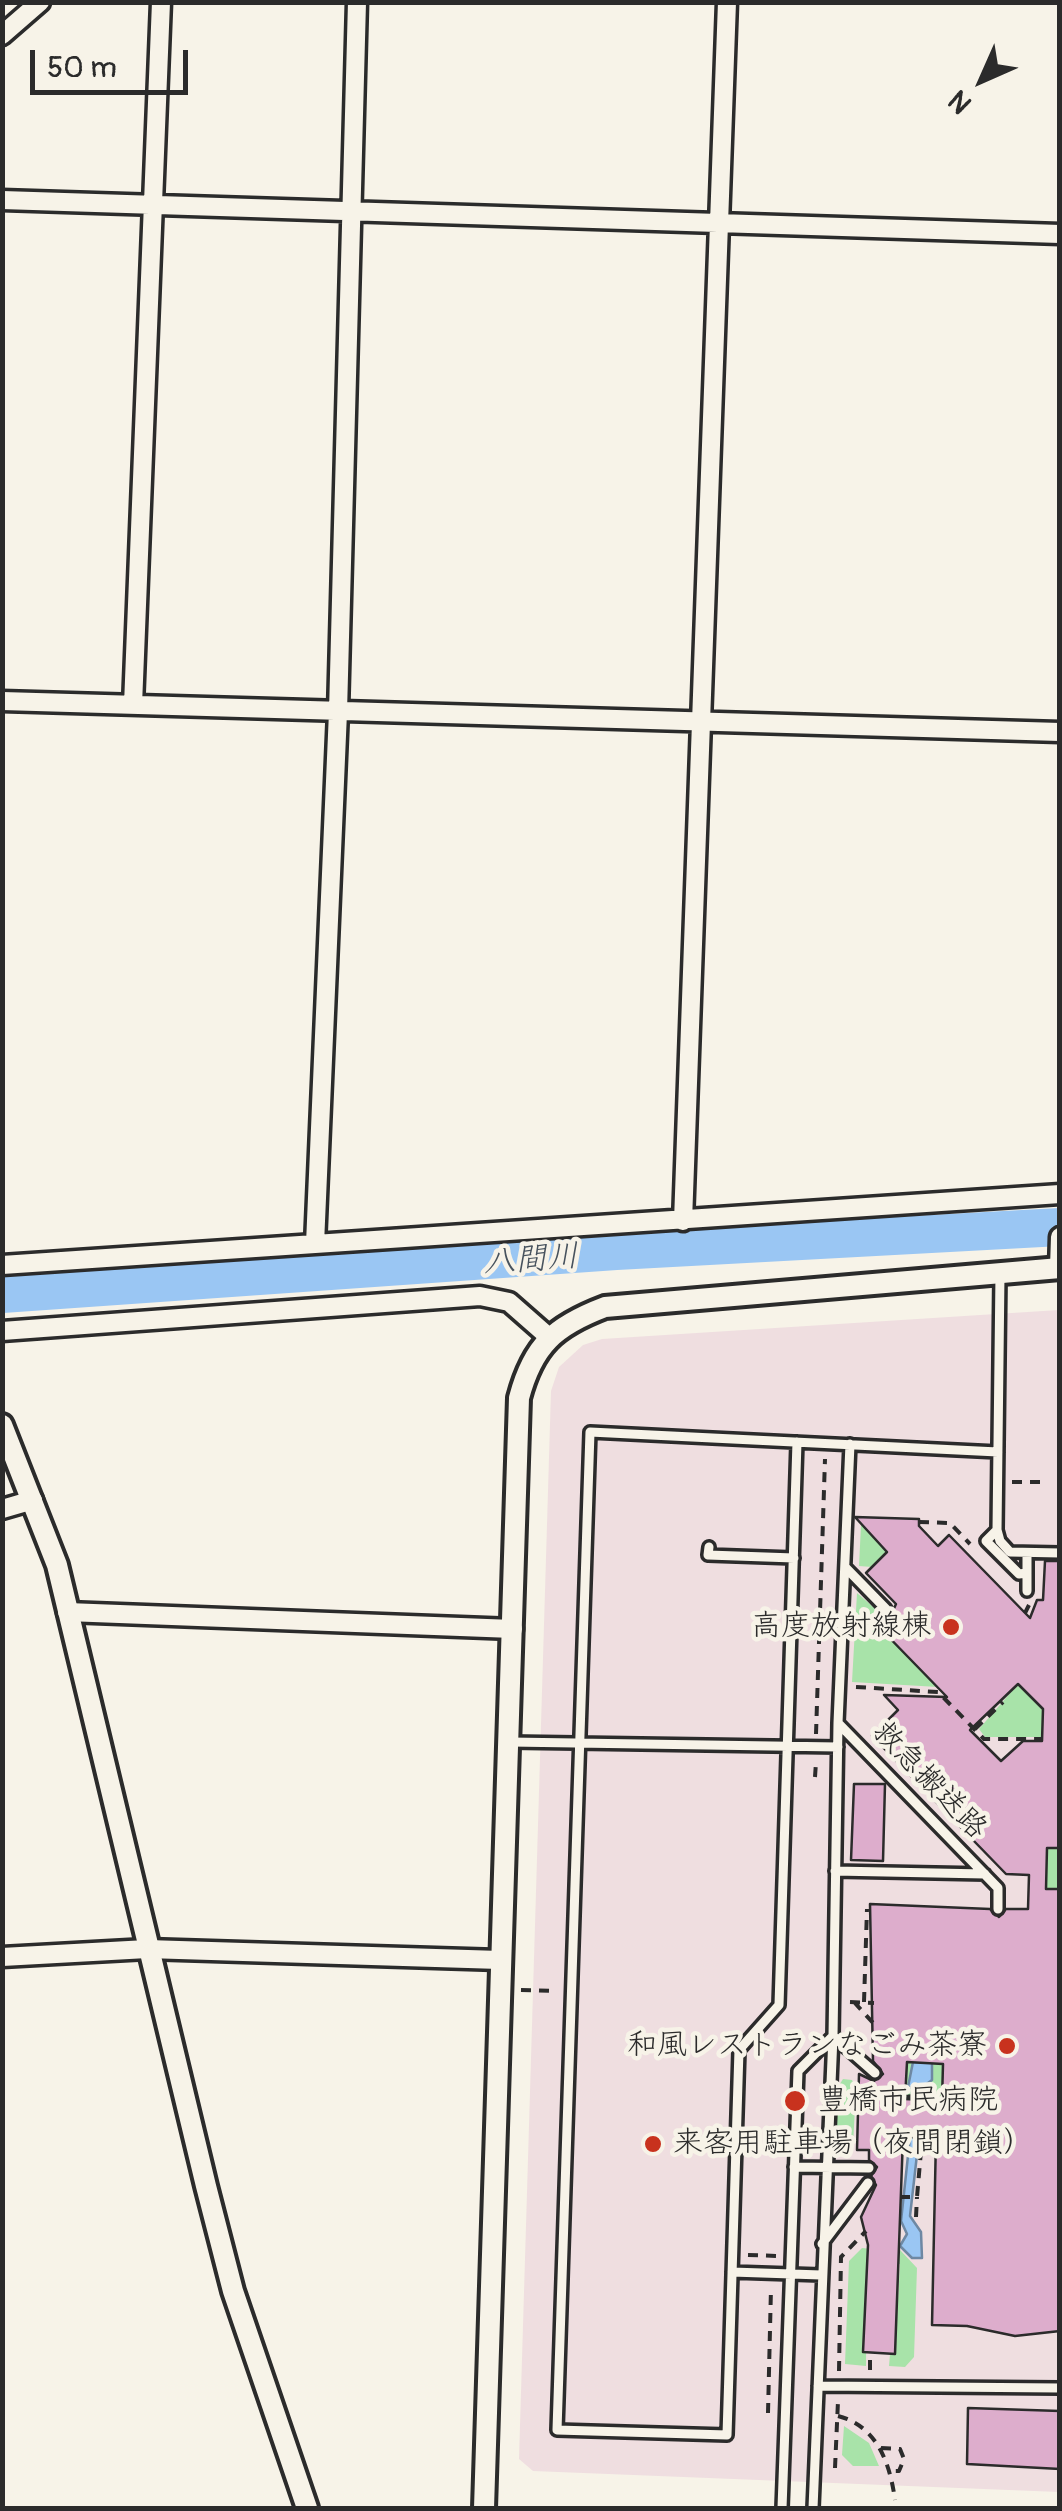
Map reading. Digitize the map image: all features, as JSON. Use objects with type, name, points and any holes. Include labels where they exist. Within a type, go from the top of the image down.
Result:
[{"type":"street","points":[[2,35],[40,2]]},
{"type":"street","points":[[133,705],[160,2]]},
{"type":"street","points":[[314,1244],[338,712],[357,2]]},
{"type":"street","points":[[683,1221],[727,2]]},
{"type":"street","points":[[2,200],[1060,234]]},
{"type":"street","points":[[2,701],[1060,732]]},
{"type":"street","points":[[2,1265],[1060,1194]]},
{"type":"street","points":[[484,2508],[519,1398],[527,1368],[567,1321],[605,1307],[1059,1268],[1060,1236]]},
{"type":"street","points":[[2,1332],[480,1296],[509,1302],[550,1338]]},
{"type":"street","points":[[2,1426],[57,1564],[147,1949],[234,2292],[307,2508]]},
{"type":"street","points":[[2,1509],[33,1500]]},
{"type":"street","points":[[68,1612],[513,1629]]},
{"type":"street","points":[[2,1957],[147,1949],[500,1960]]},
{"type":"lane","points":[[1000,1274],[997,1530],[1000,1541],[1010,1552],[1060,1553]]},
{"type":"lane","points":[[797,1442],[780,2005],[739,2050],[727,2435],[557,2430],[590,1432],[850,1444],[998,1452]]},
{"type":"lane","points":[[813,2508],[833,2036],[838,1723],[850,1444]]},
{"type":"lane","points":[[997,1530],[986,1540],[1019,1574],[1027,1573]]},
{"type":"lane","points":[[708,1547],[708,1555],[794,1558]]},
{"type":"lane","points":[[1027,1553],[1027,1591]]},
{"type":"lane","points":[[846,1568],[886,1609]]},
{"type":"lane","name":"救急搬送路","points":[[838,1723],[998,1888],[998,1909]]},
{"type":"lane","points":[[510,1742],[838,1747]]},
{"type":"lane","name":"救急搬送路","points":[[835,1871],[985,1874]]},
{"type":"lane","points":[[833,2036],[874,2073]]},
{"type":"lane","points":[[782,2508],[798,2071],[833,2036]]},
{"type":"lane","points":[[794,2167],[869,2168]]},
{"type":"lane","points":[[822,2244],[868,2183]]},
{"type":"lane","points":[[732,2272],[821,2275]]},
{"type":"lane","points":[[818,2386],[1060,2388]]},
{"type":"path","points":[[816,1739],[825,1454]]},
{"type":"path","points":[[998,1482],[1047,1482]]},
{"type":"path","points":[[852,1687],[938,1692],[984,1739],[1042,1739]]},
{"type":"path","points":[[975,1729],[1003,1702]]},
{"type":"path","points":[[815,1777],[816,1759]]},
{"type":"path","points":[[864,2002],[867,1909]]},
{"type":"path","points":[[512,1990],[554,1991]]},
{"type":"path","points":[[840,2001],[874,2003]]},
{"type":"path","points":[[854,2002],[874,2024]]},
{"type":"path","points":[[904,2097],[921,2095]]},
{"type":"path","points":[[906,2150],[918,2151],[916,2217]]},
{"type":"path","points":[[901,2197],[914,2197]]},
{"type":"path","points":[[839,2376],[841,2258],[866,2231]]},
{"type":"path","points":[[744,2255],[777,2256]]},
{"type":"path","points":[[762,2288],[771,2288],[768,2414]]},
{"type":"path","points":[[869,2385],[870,2353]]},
{"type":"path","points":[[835,2468],[838,2396]]},
{"type":"path","points":[[838,2416],[853,2420],[881,2448],[891,2471],[895,2500]]},
{"type":"path","points":[[881,2448],[900,2449],[904,2459],[899,2471],[891,2471]]},
{"type":"shaded area","name":"豊橋市民病院","points":[[1059,1310],[1059,2492],[533,2471],[519,2459],[551,1391],[559,1367],[583,1345],[602,1339]]},
{"type":"green space","points":[[861,1525],[882,1525],[872,1536],[887,1552],[872,1567],[859,1566]]},
{"type":"green space","points":[[857,1593],[884,1616],[876,1625],[938,1687],[852,1682]]},
{"type":"green space","points":[[1018,1684],[1033,1700],[1043,1700],[1042,1737],[985,1737],[979,1729]]},
{"type":"green space","points":[[1047,1848],[1059,1848],[1059,1889],[1046,1889]]},
{"type":"green space","points":[[908,2036],[943,2064],[946,2096],[941,2101],[921,2099],[913,2062],[908,2086],[912,2087],[912,2099],[905,2099]]},
{"type":"green space","points":[[843,2079],[852,2080],[856,2089],[853,2145],[843,2153],[835,2143],[838,2087]]},
{"type":"green space","points":[[862,2248],[882,2250],[867,2262],[866,2366],[845,2364],[849,2261]]},
{"type":"green space","points":[[892,2250],[900,2250],[917,2268],[914,2357],[905,2367],[889,2366],[890,2354],[895,2353],[900,2264],[891,2263]]},
{"type":"green space","points":[[844,2426],[869,2443],[879,2466],[853,2466],[842,2455]]},
{"type":"water","points":[[913,2062],[932,2062],[932,2080],[921,2088],[924,2101],[905,2100],[912,2099],[912,2088],[908,2087]]},
{"type":"water","points":[[910,2137],[919,2137],[910,2216],[921,2232],[922,2258],[912,2258],[900,2246],[907,2234],[901,2221]]},
{"type":"building","points":[[855,1517],[919,1519],[919,1526],[938,1546],[949,1535],[1030,1618],[1037,1600],[1043,1600],[1045,1561],[1060,1561],[1060,1848],[1047,1848],[1046,1889],[1060,1889],[1060,2331],[1015,2336],[967,2326],[932,2325],[936,2138],[903,2137],[895,2354],[863,2352],[868,2245],[861,2217],[876,2185],[871,2176],[877,2167],[869,2160],[869,2150],[857,2150],[859,2074],[874,2081],[883,2074],[873,2061],[870,1904],[990,1909],[999,1917],[1006,1909],[1028,1909],[1029,1875],[1006,1874],[872,1736],[898,1710],[884,1695],[947,1697],[876,1624],[891,1615],[896,1604],[866,1573],[887,1552]],"holes":[[[1018,1684],[1043,1709],[1042,1741],[1023,1741],[1001,1761],[970,1730]],[[907,2062],[943,2064],[942,2101],[905,2099]]]},
{"type":"building","points":[[854,1784],[885,1784],[883,1861],[851,1860]]},
{"type":"building","points":[[968,2408],[1060,2411],[1060,2469],[967,2464]]},
{"type":"waterway","name":"八間川","points":[[2,1294],[616,1251],[1060,1227]]},
{"type":"place","name":"高度放射線棟","points":[[951,1627]]},
{"type":"place","name":"和風レストランなごみ茶寮","points":[[1007,2046]]},
{"type":"place","name":"豊橋市民病院","points":[[795,2101]]},
{"type":"place","name":"来客用駐車場（夜間閉鎖）","points":[[653,2144]]}]
